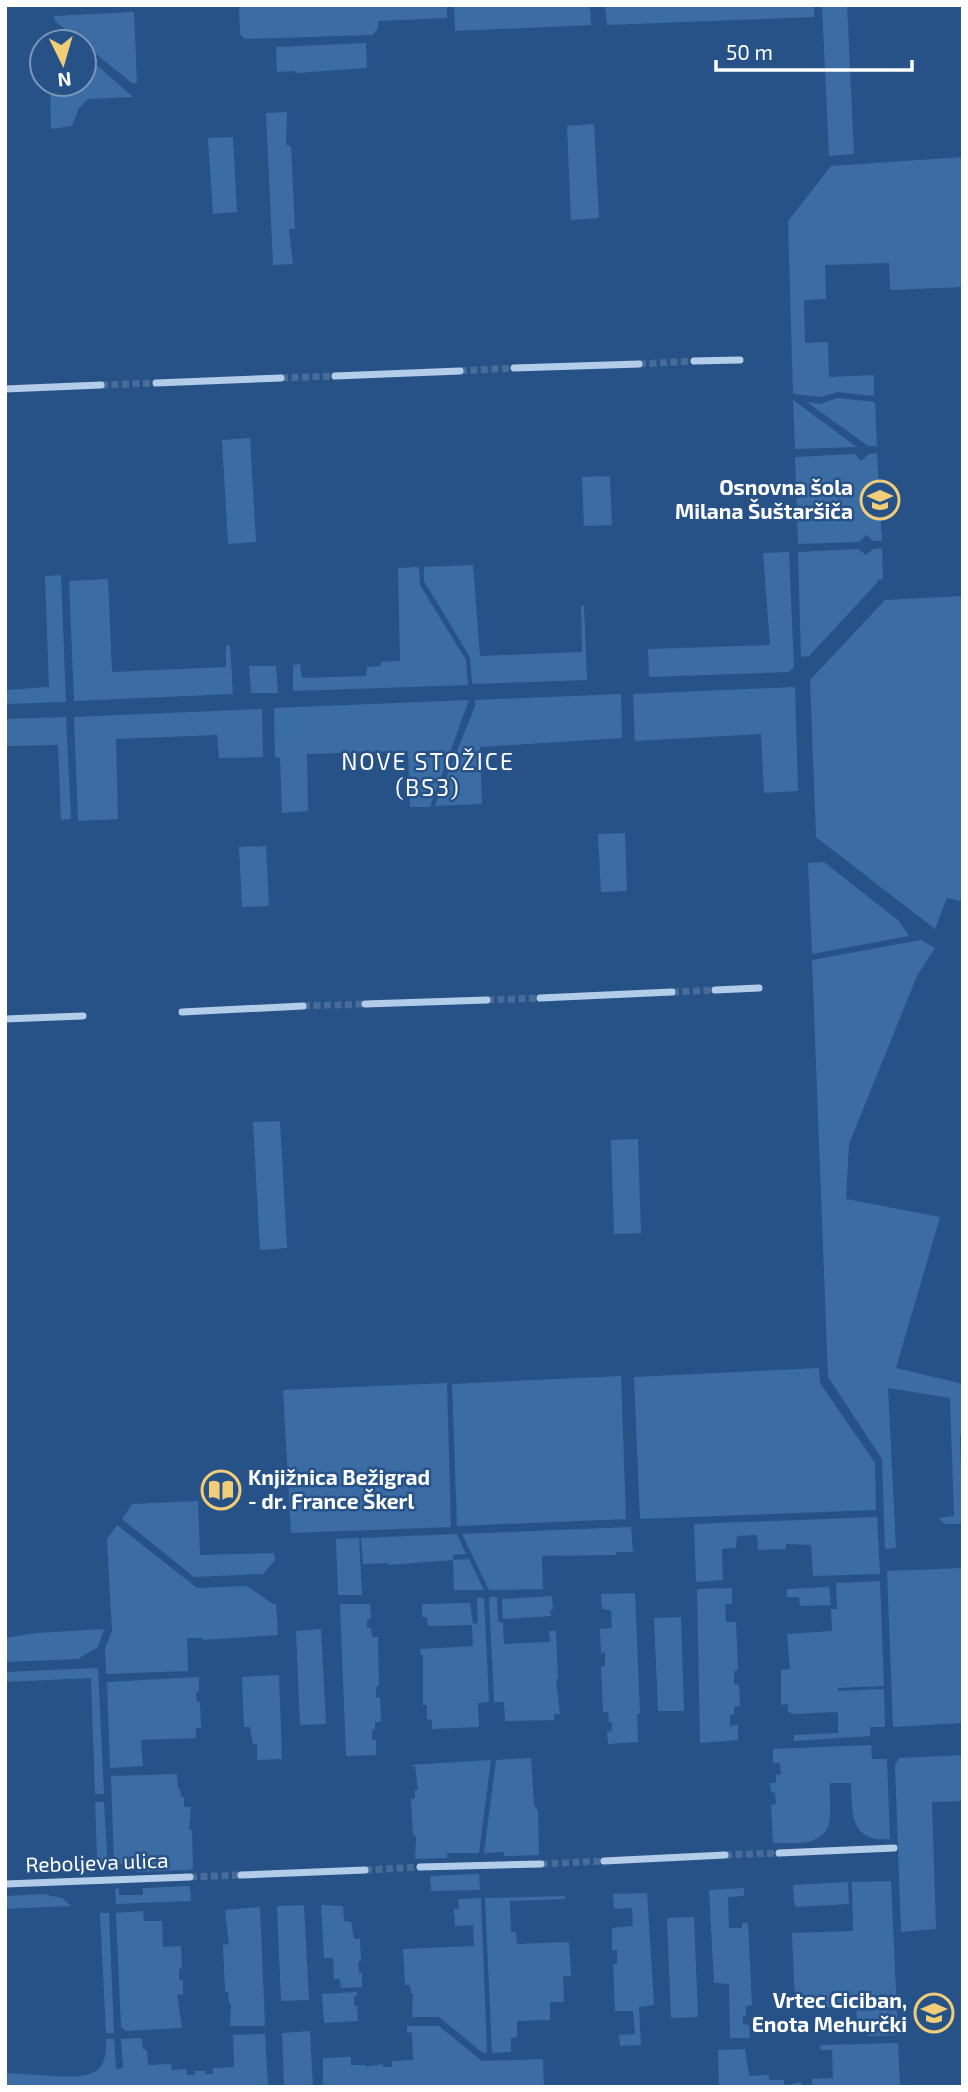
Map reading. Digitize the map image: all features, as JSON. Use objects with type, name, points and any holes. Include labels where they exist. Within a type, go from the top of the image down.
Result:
[{"type":"street","points":[[694,361],[740,359]]},
{"type":"street","points":[[514,368],[639,363]]},
{"type":"street","points":[[335,376],[460,370]]},
{"type":"street","points":[[156,383],[281,378]]},
{"type":"street","points":[[5,389],[102,385]]},
{"type":"street","points":[[715,990],[759,988]]},
{"type":"street","points":[[540,998],[672,992]]},
{"type":"street","points":[[365,1004],[487,1000]]},
{"type":"street","points":[[182,1012],[303,1006]]},
{"type":"street","points":[[5,1019],[83,1016]]},
{"type":"street","points":[[779,1853],[894,1848]]},
{"type":"street","points":[[604,1861],[725,1855]]},
{"type":"street","points":[[420,1867],[541,1864]]},
{"type":"street","points":[[241,1875],[365,1870]]},
{"type":"street","name":"Reboljeva ulica","points":[[5,1884],[190,1877]]},
{"type":"shaded area","points":[[239,5],[447,5],[447,18],[378,21],[378,28],[373,35],[245,39],[240,34]]},
{"type":"shaded area","points":[[454,5],[590,5],[591,25],[455,31]]},
{"type":"shaded area","points":[[605,5],[814,5],[814,17],[607,25]]},
{"type":"shaded area","points":[[822,5],[847,5],[854,154],[829,156]]},
{"type":"shaded area","points":[[134,12],[137,83],[132,83],[98,56],[98,28],[64,28],[55,21],[54,16]]},
{"type":"shaded area","points":[[366,43],[367,68],[277,72],[276,47]]},
{"type":"shaded area","points":[[98,66],[133,97],[88,99],[79,108],[72,126],[51,129],[50,98],[98,98]]},
{"type":"shaded area","points":[[287,112],[286,145],[291,146],[295,229],[289,229],[293,264],[273,265],[266,113]]},
{"type":"shaded area","points":[[594,124],[599,218],[571,220],[567,126]]},
{"type":"shaded area","points":[[233,137],[237,212],[213,214],[208,138]]},
{"type":"shaded area","points":[[963,157],[963,287],[890,290],[889,263],[825,265],[826,299],[804,300],[805,343],[828,342],[829,377],[874,375],[874,396],[838,392],[821,397],[793,394],[788,221],[831,166]]},
{"type":"shaded area","points":[[837,398],[875,402],[877,446],[868,446],[807,402],[821,404]]},
{"type":"shaded area","points":[[793,400],[857,447],[795,449]]},
{"type":"shaded area","points":[[250,438],[256,542],[228,544],[222,440]]},
{"type":"shaded area","points":[[877,453],[882,541],[873,541],[866,535],[859,542],[798,544],[795,457],[855,454],[861,461],[869,454]]},
{"type":"shaded area","points":[[610,476],[612,525],[584,526],[582,477]]},
{"type":"shaded area","points":[[882,548],[883,579],[877,580],[809,656],[801,657],[798,552],[858,549],[866,555],[873,549]]},
{"type":"shaded area","points":[[789,552],[794,667],[789,672],[649,677],[648,649],[770,645],[763,553]]},
{"type":"shaded area","points":[[473,565],[480,656],[582,652],[581,606],[584,606],[587,680],[472,684],[470,657],[424,581],[424,567]]},
{"type":"shaded area","points":[[419,567],[420,585],[466,660],[468,685],[293,691],[293,665],[300,664],[302,678],[366,676],[367,667],[381,666],[381,662],[400,661],[398,568]]},
{"type":"shaded area","points":[[61,575],[66,702],[5,704],[5,690],[49,687],[45,576]]},
{"type":"shaded area","points":[[108,579],[112,672],[226,667],[226,646],[230,645],[233,694],[74,701],[69,581]]},
{"type":"shaded area","points":[[963,596],[963,902],[947,898],[935,929],[816,837],[810,680],[885,600]]},
{"type":"shaded area","points":[[249,666],[276,666],[278,693],[251,693]]},
{"type":"shaded area","points":[[795,687],[798,791],[764,793],[761,734],[635,741],[633,694]]},
{"type":"shaded area","points":[[621,694],[622,738],[480,747],[482,804],[435,806],[475,706],[475,700]]},
{"type":"shaded area","points":[[469,700],[430,807],[410,807],[408,751],[307,754],[308,811],[282,813],[280,758],[275,757],[274,708]]},
{"type":"shaded area","points":[[262,709],[263,757],[219,758],[217,735],[116,739],[118,819],[78,821],[74,717]]},
{"type":"shaded area","points":[[66,717],[71,819],[61,820],[58,745],[5,746],[5,719]]},
{"type":"shaded area","points":[[625,833],[627,891],[601,892],[598,834]]},
{"type":"shaded area","points":[[266,846],[269,906],[242,907],[239,847]]},
{"type":"shaded area","points":[[824,862],[899,921],[909,936],[812,954],[808,863]]},
{"type":"shaded area","points":[[921,940],[935,948],[917,976],[849,1144],[846,1199],[940,1217],[896,1368],[963,1384],[963,1434],[960,1435],[963,1524],[945,1524],[939,1518],[954,1516],[950,1398],[888,1388],[896,1548],[885,1549],[882,1459],[828,1377],[812,960]]},
{"type":"shaded area","points":[[280,1121],[287,1248],[260,1250],[253,1122]]},
{"type":"shaded area","points":[[638,1139],[641,1233],[614,1234],[611,1140]]},
{"type":"shaded area","points":[[819,1368],[820,1383],[875,1463],[876,1510],[640,1519],[634,1377]]},
{"type":"shaded area","points":[[621,1376],[626,1519],[457,1526],[452,1384]]},
{"type":"shaded area","points":[[447,1383],[451,1527],[291,1533],[283,1390]]},
{"type":"shaded area","points":[[198,1501],[200,1555],[274,1553],[275,1560],[263,1574],[194,1577],[122,1519],[132,1504]]},
{"type":"shaded area","points":[[877,1517],[880,1574],[813,1576],[811,1545],[786,1544],[786,1549],[758,1550],[757,1535],[737,1536],[736,1548],[722,1549],[723,1580],[696,1582],[694,1524]]},
{"type":"shaded area","points":[[117,1525],[197,1588],[247,1586],[276,1604],[278,1635],[203,1640],[187,1638],[188,1671],[106,1674],[105,1649],[112,1631],[107,1539]]},
{"type":"shaded area","points":[[631,1527],[633,1552],[616,1552],[616,1555],[542,1556],[543,1589],[489,1590],[462,1534]]},
{"type":"shaded area","points":[[457,1534],[466,1554],[453,1555],[453,1560],[388,1565],[363,1564],[361,1538]]},
{"type":"shaded area","points":[[359,1538],[362,1595],[338,1595],[336,1539]]},
{"type":"shaded area","points":[[469,1559],[484,1590],[454,1590],[453,1560]]},
{"type":"shaded area","points":[[963,1568],[963,1723],[893,1727],[887,1571]]},
{"type":"shaded area","points":[[880,1581],[884,1686],[838,1688],[838,1691],[884,1689],[885,1727],[870,1727],[870,1736],[794,1741],[794,1735],[838,1733],[838,1712],[793,1714],[788,1712],[788,1704],[781,1705],[781,1670],[790,1669],[787,1634],[832,1631],[831,1609],[837,1609],[836,1583]]},
{"type":"shaded area","points":[[829,1587],[831,1605],[800,1606],[799,1597],[787,1597],[787,1589]]},
{"type":"shaded area","points":[[732,1588],[732,1604],[725,1604],[726,1622],[736,1622],[738,1670],[734,1671],[734,1684],[739,1685],[740,1706],[734,1707],[734,1714],[730,1715],[730,1726],[738,1725],[738,1740],[700,1743],[697,1589]]},
{"type":"shaded area","points":[[635,1593],[640,1714],[637,1714],[638,1742],[608,1744],[607,1732],[612,1731],[612,1722],[609,1722],[608,1712],[603,1712],[601,1667],[605,1666],[605,1653],[601,1653],[600,1629],[612,1628],[611,1610],[602,1609],[601,1594]]},
{"type":"shaded area","points":[[552,1596],[551,1616],[503,1619],[502,1599]]},
{"type":"shaded area","points":[[489,1597],[497,1597],[498,1622],[503,1623],[504,1644],[550,1642],[549,1631],[556,1631],[556,1680],[560,1714],[554,1714],[554,1720],[505,1721],[504,1702],[494,1702]]},
{"type":"shaded area","points":[[477,1598],[484,1598],[489,1702],[478,1703],[479,1727],[432,1729],[432,1720],[427,1719],[427,1705],[423,1705],[423,1656],[420,1649],[473,1646],[472,1625],[428,1626],[427,1617],[422,1617],[422,1604],[470,1603],[473,1624],[478,1623]]},
{"type":"shaded area","points":[[340,1604],[370,1604],[371,1619],[367,1619],[367,1628],[371,1628],[372,1637],[378,1637],[379,1686],[376,1687],[376,1697],[380,1698],[381,1722],[375,1722],[375,1729],[372,1730],[372,1740],[376,1740],[376,1755],[346,1756]]},
{"type":"shaded area","points":[[681,1617],[684,1711],[658,1711],[654,1618]]},
{"type":"shaded area","points":[[104,1629],[98,1647],[78,1659],[5,1662],[5,1638],[36,1633]]},
{"type":"shaded area","points":[[321,1629],[326,1724],[300,1725],[296,1631]]},
{"type":"shaded area","points":[[98,1668],[104,1794],[95,1794],[91,1678],[5,1682],[5,1672]]},
{"type":"shaded area","points":[[279,1675],[282,1759],[257,1760],[257,1744],[253,1744],[250,1727],[244,1727],[242,1677]]},
{"type":"shaded area","points":[[199,1677],[199,1691],[196,1692],[197,1702],[200,1702],[201,1728],[196,1728],[196,1738],[141,1740],[143,1766],[110,1768],[107,1682]]},
{"type":"shaded area","points":[[871,1745],[872,1759],[887,1759],[890,1839],[877,1839],[860,1831],[853,1815],[851,1783],[830,1783],[830,1817],[823,1834],[809,1842],[773,1843],[771,1805],[776,1804],[770,1783],[776,1783],[776,1775],[781,1774],[780,1763],[773,1763],[773,1749]]},
{"type":"shaded area","points":[[963,1755],[963,1801],[932,1802],[936,1929],[901,1932],[895,1765],[899,1758]]},
{"type":"shaded area","points":[[531,1758],[534,1805],[538,1811],[539,1855],[504,1856],[504,1852],[484,1853],[496,1760]]},
{"type":"shaded area","points":[[491,1760],[479,1853],[447,1853],[447,1858],[415,1859],[416,1836],[413,1835],[411,1799],[415,1798],[415,1790],[418,1790],[415,1766],[409,1765]]},
{"type":"shaded area","points":[[177,1774],[178,1789],[181,1797],[184,1797],[184,1807],[191,1807],[189,1830],[192,1830],[193,1868],[137,1872],[136,1864],[114,1864],[111,1776]]},
{"type":"shaded area","points":[[95,1802],[104,1802],[108,1871],[97,1857]]},
{"type":"shaded area","points":[[479,1874],[480,1890],[431,1891],[430,1876]]},
{"type":"shaded area","points":[[891,1881],[898,2035],[867,2036],[867,2026],[857,2020],[856,2006],[800,2009],[800,2004],[795,2004],[792,1933],[853,1931],[852,1882]]},
{"type":"shaded area","points":[[848,1882],[849,1904],[796,1907],[793,1885]]},
{"type":"shaded area","points":[[190,1886],[191,1901],[116,1904],[115,1889],[119,1888],[119,1895],[143,1895],[143,1888]]},
{"type":"shaded area","points":[[744,1888],[744,1896],[728,1897],[729,1928],[742,1928],[742,1923],[748,1923],[752,2005],[746,2006],[743,2024],[749,2025],[750,2038],[730,2038],[729,1984],[714,1983],[709,1890]]},
{"type":"shaded area","points":[[647,1893],[654,2005],[639,2007],[641,2045],[620,2046],[619,2035],[635,2034],[633,2011],[615,2011],[613,1964],[617,1964],[617,1950],[612,1950],[612,1928],[633,1926],[632,1908],[614,1909],[613,1894]]},
{"type":"shaded area","points":[[43,1894],[62,1898],[71,1906],[5,1909],[5,1896]]},
{"type":"shaded area","points":[[565,1896],[565,1899],[510,1901],[511,1932],[516,1932],[517,1944],[569,1942],[571,1976],[563,1976],[564,2002],[550,2002],[550,2020],[517,2021],[517,2037],[511,2038],[511,2052],[492,2053],[485,1898]]},
{"type":"shaded area","points":[[481,1898],[487,2053],[483,2053],[439,2017],[412,2017],[413,1994],[410,1985],[405,1985],[403,1949],[474,1946],[473,1925],[455,1926],[454,1909],[459,1909],[458,1899]]},
{"type":"shaded area","points":[[304,1905],[309,2000],[281,2001],[277,1906]]},
{"type":"shaded area","points":[[321,1905],[343,1906],[344,1921],[351,1922],[354,1939],[360,1939],[361,1961],[358,1962],[359,1973],[362,1973],[362,1987],[341,1988],[340,1979],[334,1979],[333,1958],[324,1958]]},
{"type":"shaded area","points":[[260,1907],[265,2026],[230,2026],[231,2003],[228,1992],[225,1992],[223,1945],[229,1944],[225,1910]]},
{"type":"shaded area","points":[[143,1911],[144,1921],[162,1921],[163,1947],[181,1946],[182,1968],[179,1969],[179,1979],[183,1980],[183,1994],[177,1995],[182,2028],[126,2031],[121,2027],[116,1913]]},
{"type":"shaded area","points":[[100,1913],[109,1913],[114,2033],[106,2033]]},
{"type":"shaded area","points":[[694,1917],[698,2017],[671,2018],[667,1918]]},
{"type":"shaded area","points":[[357,1992],[354,2006],[357,2006],[358,2021],[324,2023],[322,1994]]},
{"type":"shaded area","points":[[407,2026],[439,2026],[482,2061],[543,2059],[544,2087],[323,2087],[323,2058],[351,2057],[351,2065],[366,2067],[383,2064],[383,2067],[392,2067],[392,2061],[413,2060],[412,2033],[407,2032]]},
{"type":"shaded area","points":[[310,2031],[313,2087],[284,2087],[282,2033]]},
{"type":"shaded area","points":[[265,2034],[268,2087],[5,2087],[5,2073],[66,2076],[93,2072],[103,2061],[106,2039],[114,2039],[116,2069],[123,2068],[121,2039],[142,2038],[143,2049],[147,2050],[148,2065],[171,2064],[172,2070],[186,2069],[187,2075],[195,2075],[195,2071],[213,2074],[213,2068],[234,2067],[233,2035]]},
{"type":"shaded area","points":[[898,2043],[900,2087],[719,2087],[718,2050],[745,2049],[749,2076],[769,2075],[769,2080],[784,2080],[784,2086],[801,2082],[802,2086],[812,2085],[812,2079],[833,2078],[832,2050],[821,2050],[820,2045]]},
{"type":"tunnel","points":[[639,364],[694,361]]},
{"type":"tunnel","points":[[460,371],[514,368]]},
{"type":"tunnel","points":[[281,378],[335,376]]},
{"type":"tunnel","points":[[101,385],[156,383]]},
{"type":"tunnel","points":[[672,992],[715,990]]},
{"type":"tunnel","points":[[487,1000],[540,998]]},
{"type":"tunnel","points":[[303,1006],[365,1004]]},
{"type":"tunnel","points":[[725,1855],[779,1853]]},
{"type":"tunnel","points":[[541,1864],[604,1861]]},
{"type":"tunnel","points":[[365,1870],[420,1867]]},
{"type":"tunnel","points":[[190,1877],[241,1875]]},
{"type":"place","name":"Osnovna šola Milana Šuštaršiča","points":[[880,500]]},
{"type":"place","name":"Knjižnica Bežigrad - dr. France Škerl","points":[[221,1490]]},
{"type":"place","name":"Vrtec Ciciban, Enota Mehurčki","points":[[934,2013]]},
{"type":"district","name":"NOVE STOŽICE (BS3)","points":[[428,775]]}]
